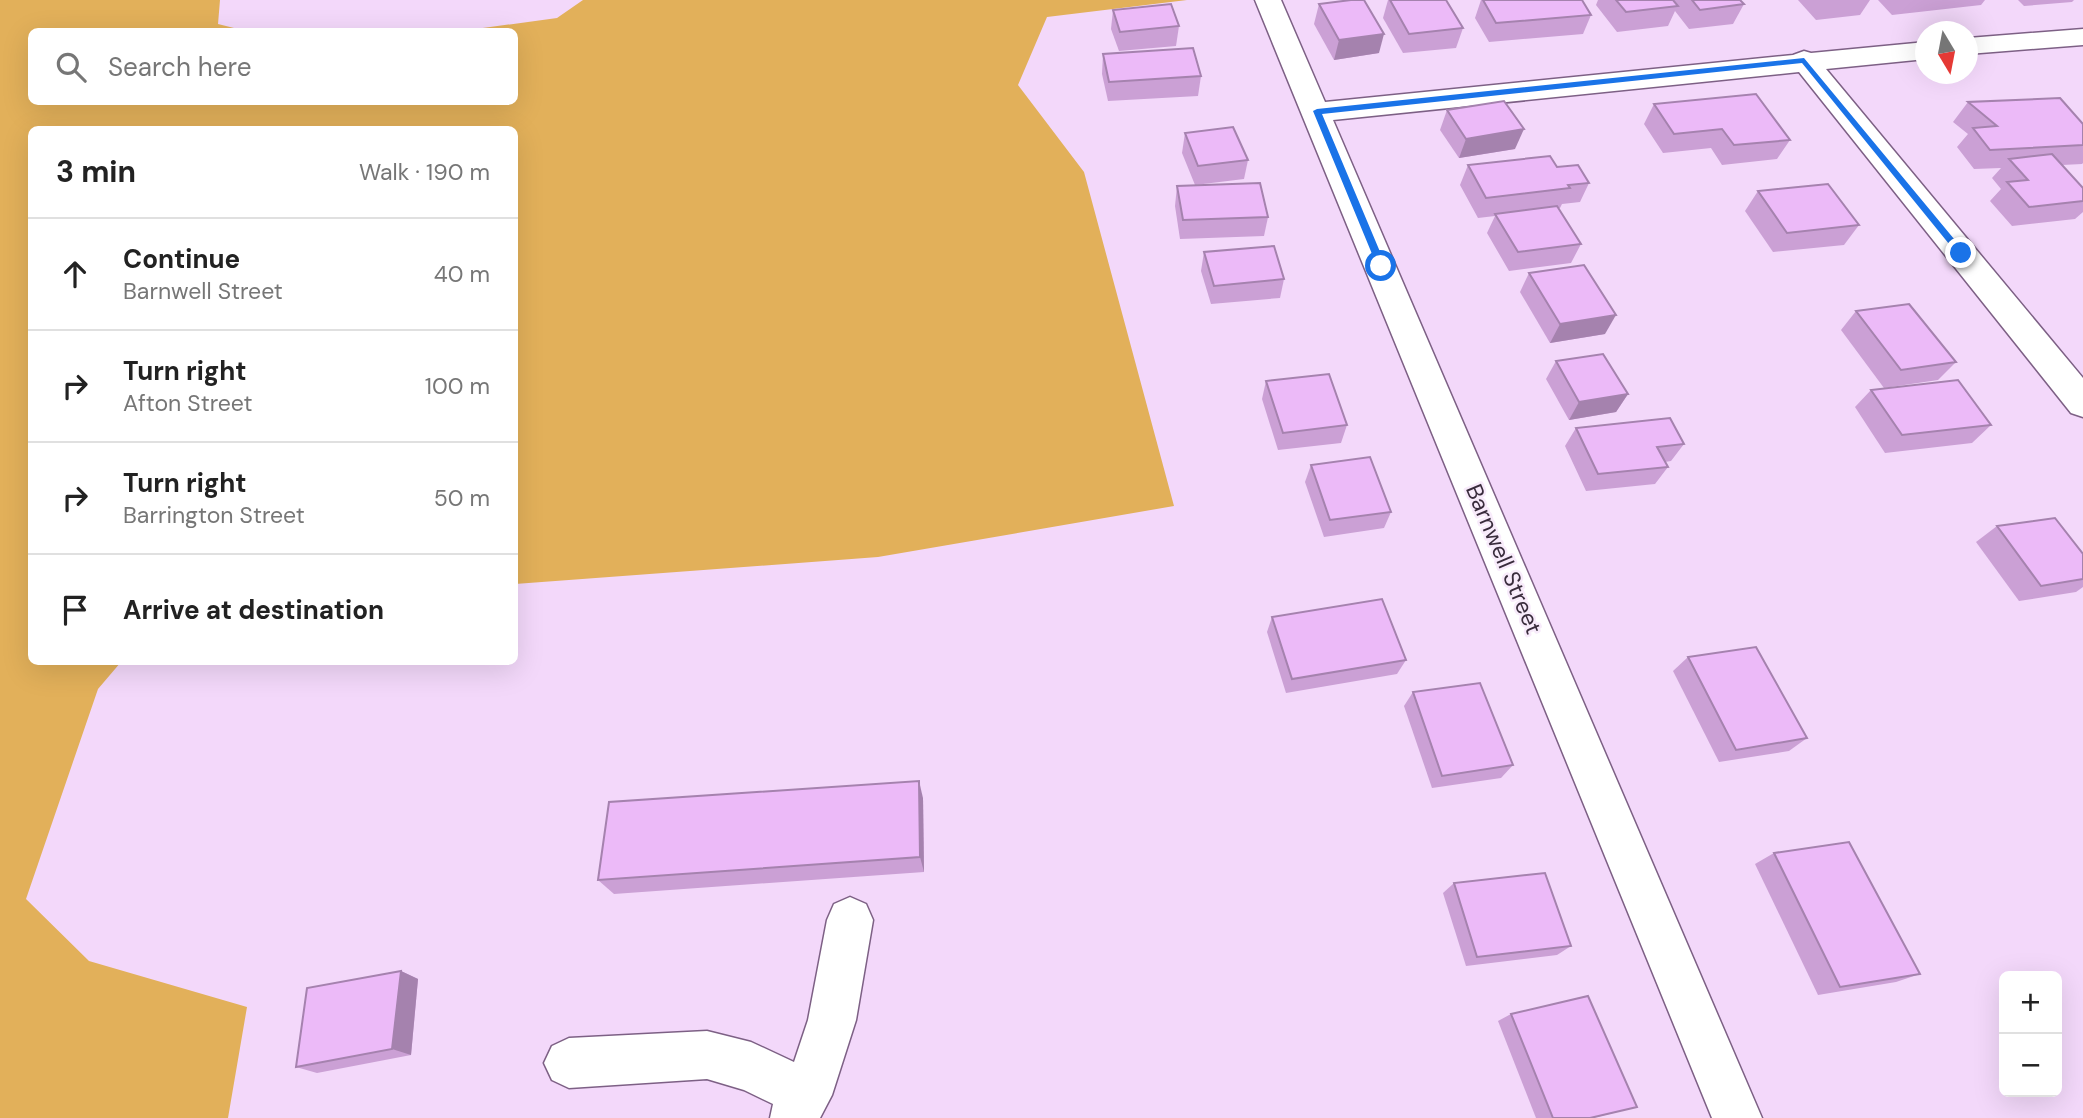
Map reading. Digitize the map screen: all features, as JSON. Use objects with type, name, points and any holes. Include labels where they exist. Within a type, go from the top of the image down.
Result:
[{"type":"street","name":"Barnwell Street","points":[[1268,0],[1317,111],[1737,1118]]},
{"type":"street","points":[[1978,45],[2083,37]]},
{"type":"street","points":[[1317,111],[1915,51]]},
{"type":"street","points":[[1804,60],[2083,403]]},
{"type":"street","points":[[569,1063],[707,1055],[751,1067],[800,1107],[833,1024],[850,920]]},
{"type":"shaded area","points":[[0,0],[220,0],[218,24],[234,28],[28,28],[28,105],[518,105],[518,28],[483,28],[557,18],[583,0],[1187,0],[1047,17],[1018,85],[1084,172],[1174,506],[878,557],[518,584],[518,126],[28,126],[28,665],[118,665],[98,689],[26,899],[89,961],[247,1007],[228,1118],[0,1118]]},
{"type":"building","points":[[1364,0],[1384,34],[1339,40],[1319,4]]},
{"type":"building","points":[[1390,0],[1446,0],[1463,28],[1409,34]]},
{"type":"building","points":[[1483,0],[1582,0],[1591,15],[1496,23]]},
{"type":"building","points":[[1616,0],[1673,0],[1678,6],[1626,12]]},
{"type":"building","points":[[1692,0],[1740,0],[1744,4],[1700,10]]},
{"type":"building","points":[[1171,4],[1179,26],[1120,32],[1113,10]]},
{"type":"building","points":[[1193,48],[1201,76],[1109,82],[1103,54]]},
{"type":"building","points":[[1756,94],[1790,140],[1734,145],[1722,129],[1674,134],[1654,104]]},
{"type":"building","points":[[2060,98],[2083,124],[2083,145],[1990,150],[1973,128],[1997,126],[1968,102]]},
{"type":"building","points":[[1504,101],[1524,129],[1466,139],[1447,110]]},
{"type":"building","points":[[1233,127],[1248,160],[1198,166],[1185,133]]},
{"type":"building","points":[[2052,154],[2083,188],[2083,201],[2029,207],[2007,182],[2028,180],[2009,159]]},
{"type":"building","points":[[1550,156],[1557,167],[1578,165],[1589,183],[1568,185],[1570,188],[1486,198],[1468,165]]},
{"type":"building","points":[[1260,183],[1268,217],[1183,220],[1177,186]]},
{"type":"building","points":[[1828,184],[1859,225],[1787,233],[1758,191]]},
{"type":"building","points":[[1557,206],[1581,244],[1518,252],[1495,214]]},
{"type":"building","points":[[1274,246],[1284,279],[1214,286],[1204,252]]},
{"type":"building","points":[[1584,265],[1616,315],[1560,324],[1529,273]]},
{"type":"building","points":[[1909,304],[1956,362],[1901,370],[1856,311]]},
{"type":"building","points":[[1603,354],[1628,394],[1579,402],[1556,361]]},
{"type":"building","points":[[1329,374],[1347,425],[1283,433],[1266,381]]},
{"type":"building","points":[[1958,380],[1991,425],[1902,435],[1871,390]]},
{"type":"building","points":[[1670,418],[1684,444],[1657,447],[1668,467],[1598,474],[1576,428]]},
{"type":"building","points":[[1370,457],[1391,512],[1330,520],[1311,465]]},
{"type":"building","points":[[2055,518],[2083,554],[2083,579],[2041,586],[1997,526]]},
{"type":"building","points":[[1382,599],[1406,660],[1292,679],[1272,617]]},
{"type":"building","points":[[1756,647],[1807,738],[1736,750],[1688,657]]},
{"type":"building","points":[[1480,683],[1513,765],[1442,776],[1413,692]]},
{"type":"building","points":[[919,781],[920,857],[598,880],[609,802]]},
{"type":"building","points":[[1849,842],[1920,974],[1840,987],[1774,853]]},
{"type":"building","points":[[1545,873],[1571,946],[1477,957],[1454,883]]},
{"type":"building","points":[[401,971],[392,1049],[296,1067],[307,988]]},
{"type":"building","points":[[1588,996],[1637,1107],[1590,1118],[1553,1118],[1511,1014]]},
{"type":"route","points":[[1381,266],[1317,111],[1804,60],[1961,253]]}]
